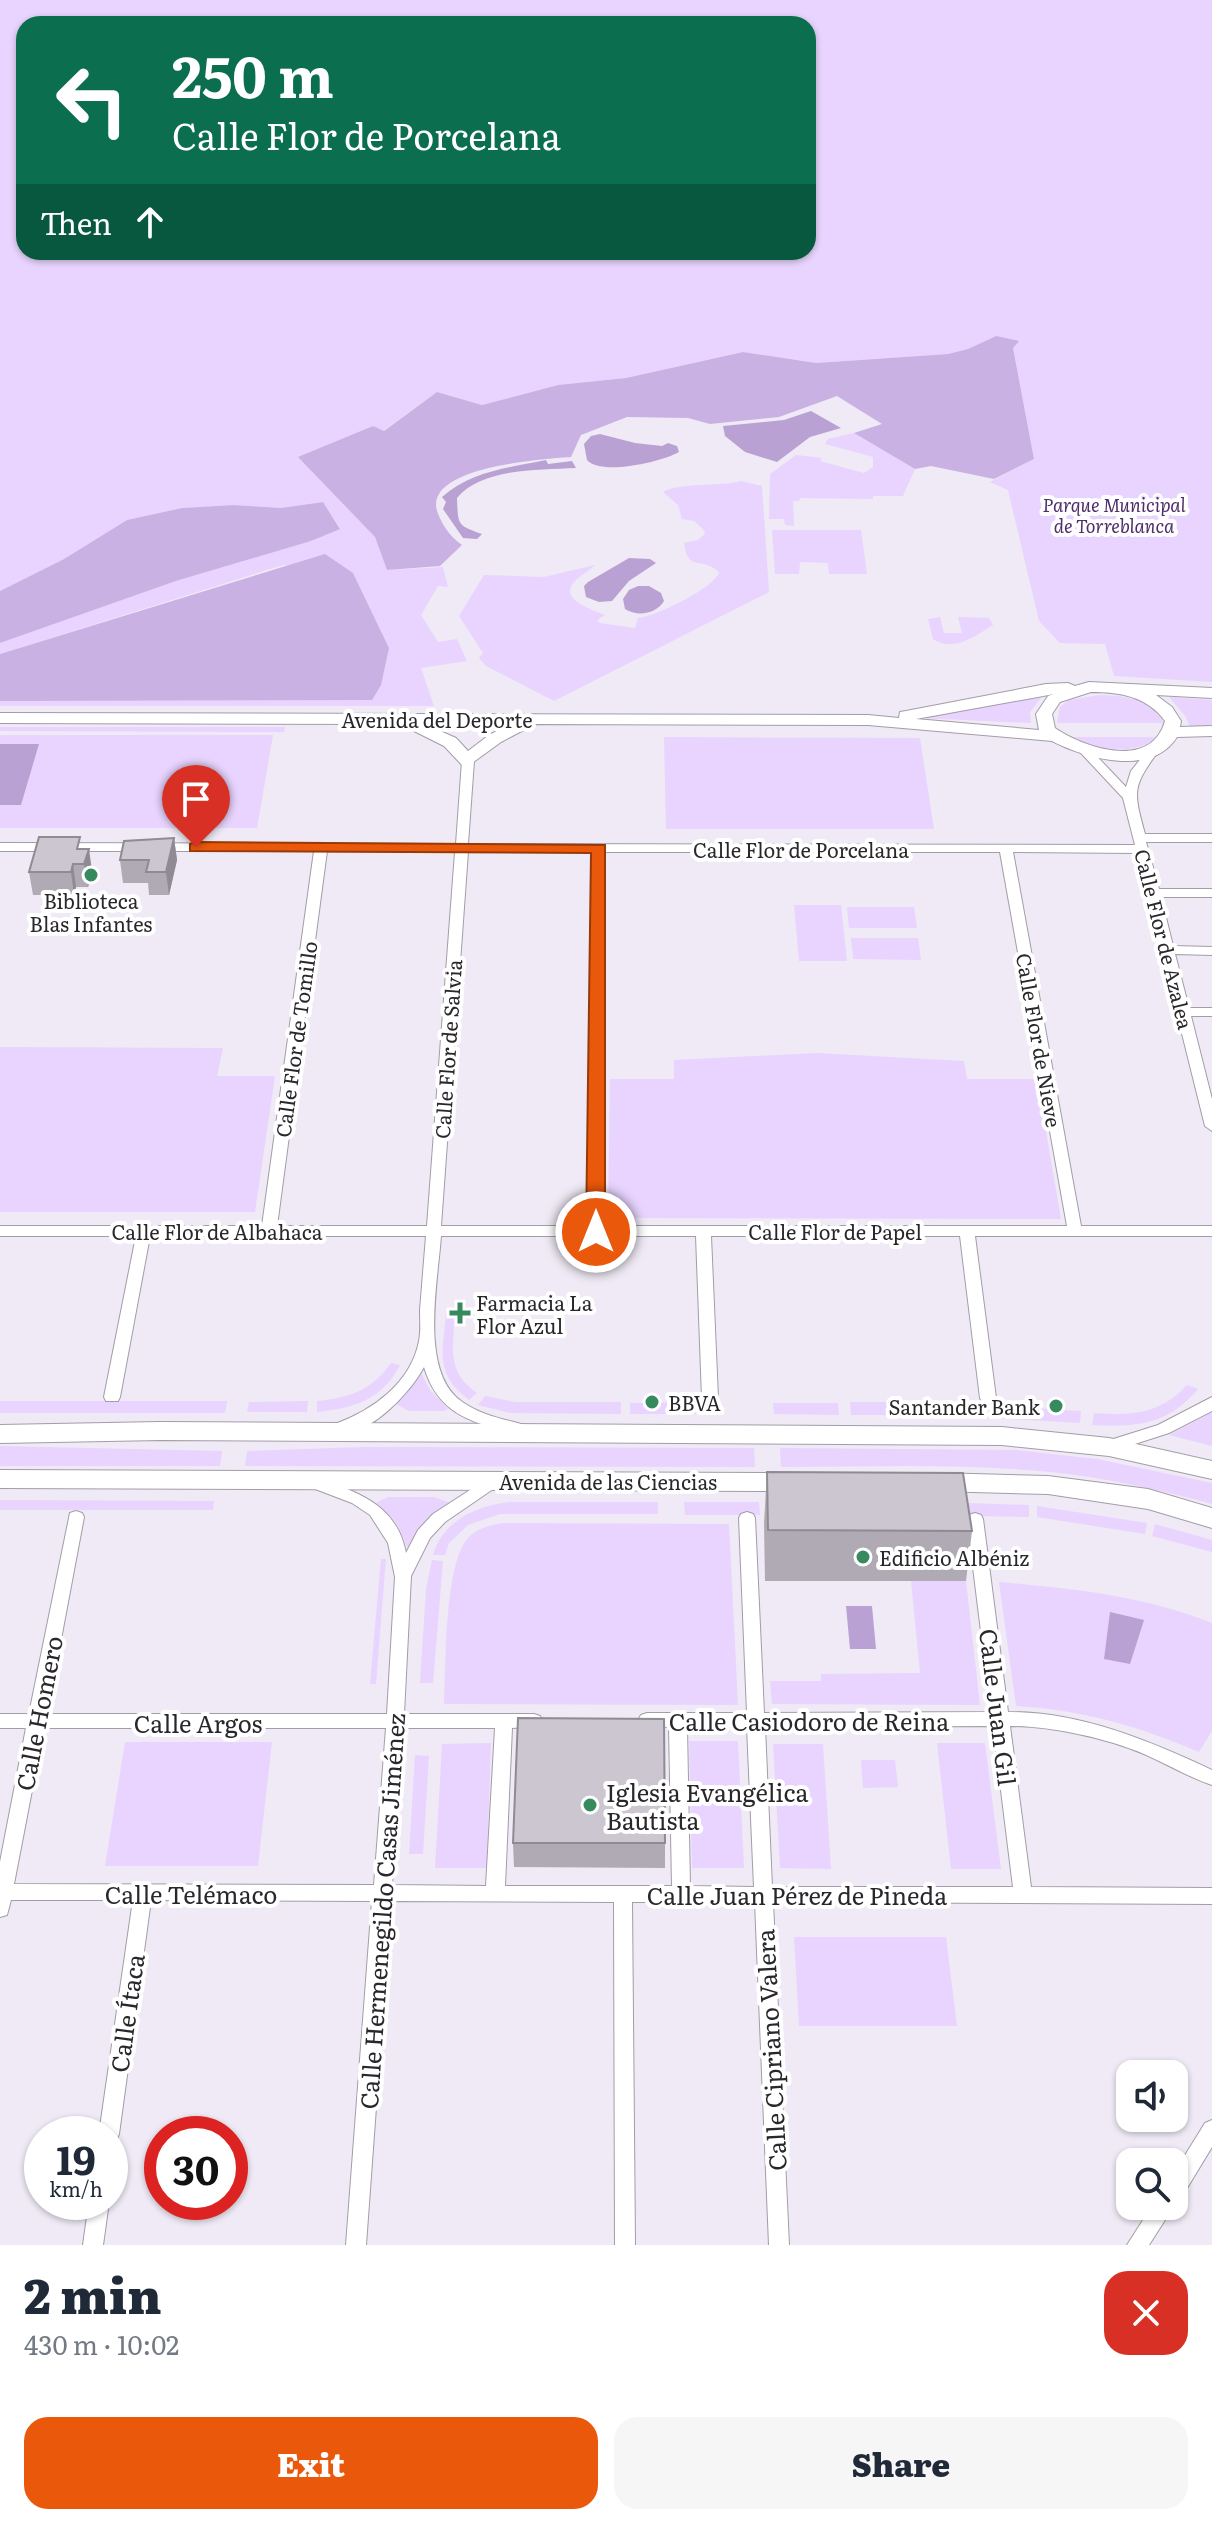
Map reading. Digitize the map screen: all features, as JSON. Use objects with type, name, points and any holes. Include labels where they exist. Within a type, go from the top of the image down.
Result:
[{"type":"main road","points":[[0,1434],[189,1431],[1002,1436],[1109,1447],[1212,1470]]},
{"type":"main road","name":"Avenida de las Ciencias","points":[[0,1479],[819,1482]]},
{"type":"main road","points":[[910,1482],[1048,1485],[1148,1499],[1212,1518]]},
{"type":"street","points":[[1084,688],[1064,693],[1047,706],[1045,722],[1054,736],[1085,751],[1122,755],[1154,749]]},
{"type":"street","name":"Avenida del Deporte","points":[[873,721],[1046,689],[1123,689]]},
{"type":"street","points":[[1123,689],[1212,693]]},
{"type":"street","points":[[1085,751],[1129,797],[1137,771],[1154,749],[1173,732],[1173,721],[1168,711],[1157,701],[1123,689]]},
{"type":"street","name":"Avenida del Deporte","points":[[0,718],[873,721],[1054,736]]},
{"type":"street","points":[[386,719],[418,724],[450,742],[468,761],[482,746],[506,731],[543,719]]},
{"type":"street","points":[[1173,732],[1212,731]]},
{"type":"street","name":"Calle Flor de Salvia","points":[[322,1434],[362,1421],[392,1400],[420,1361],[426,1338],[468,761]]},
{"type":"street","name":"Calle Flor de Azalea","points":[[1129,797],[1183,1012],[1206,1076],[1212,1126]]},
{"type":"street","name":"Calle Flor de Porcelana","points":[[0,847],[1006,849],[1212,838]]},
{"type":"street","name":"Calle Flor de Tomillo","points":[[269,1231],[321,847]]},
{"type":"street","points":[[596,1232],[599,848]]},
{"type":"street","name":"Calle Flor de Nieve","points":[[1006,849],[1075,1231]]},
{"type":"street","points":[[1153,893],[1212,893]]},
{"type":"street","points":[[1168,950],[1212,951]]},
{"type":"street","points":[[1183,1012],[1212,1012]]},
{"type":"street","name":"Calle Flor de Albahaca","points":[[0,1231],[434,1231]]},
{"type":"street","points":[[112,1397],[144,1231]]},
{"type":"street","name":"Calle Flor de Papel","points":[[434,1231],[1212,1231]]},
{"type":"street","points":[[703,1231],[710,1398]]},
{"type":"street","points":[[967,1231],[988,1398]]},
{"type":"street","name":"Calle Flor de Salvia","points":[[426,1338],[430,1367],[438,1388],[448,1400],[482,1419],[538,1435]]},
{"type":"street","points":[[1109,1447],[1159,1433],[1187,1420],[1212,1403]]},
{"type":"street","name":"Calle Hermenegildo Casas Jiménez","points":[[308,1480],[358,1499],[376,1511],[396,1542],[403,1577],[356,2245]]},
{"type":"street","name":"Calle Hermenegildo Casas Jiménez","points":[[403,1577],[424,1534],[439,1518],[494,1481]]},
{"type":"street","name":"Calle Homero","points":[[1,1898],[76,1517]]},
{"type":"street","name":"Calle Cipriano Valera","points":[[747,1518],[779,2245]]},
{"type":"street","name":"Calle Juan Gil","points":[[975,1519],[1023,1895]]},
{"type":"street","name":"Calle Casiodoro de Reina","points":[[630,1721],[1026,1719],[1094,1731],[1146,1747],[1212,1778]]},
{"type":"street","points":[[678,1720],[681,1893]]},
{"type":"street","name":"Calle Argos","points":[[0,1721],[395,1722]]},
{"type":"street","points":[[495,1893],[504,1721]]},
{"type":"street","points":[[395,1722],[551,1721]]},
{"type":"street","name":"Calle Telémaco","points":[[1,1898],[143,1893],[383,1893]]},
{"type":"street","name":"Calle Ítaca","points":[[112,2116],[143,1893]]},
{"type":"street","name":"Calle Juan Pérez de Pineda","points":[[383,1893],[1212,1896]]},
{"type":"street","points":[[623,1893],[625,2245]]},
{"type":"street","points":[[1188,2168],[1212,2129]]},
{"type":"street","points":[[93,2245],[96,2220]]},
{"type":"street","points":[[1137,2245],[1154,2220]]},
{"type":"green space","name":"Parque Municipal de Torreblanca","points":[[0,0],[1212,0],[1212,682],[1114,676],[1105,644],[1060,643],[1039,621],[1008,490],[990,482],[1034,459],[1013,348],[996,336],[948,354],[816,363],[742,352],[626,378],[558,385],[482,405],[437,392],[383,431],[373,426],[299,457],[375,537],[387,570],[443,567],[448,587],[438,586],[421,615],[438,642],[457,639],[467,661],[421,668],[434,706],[0,706],[0,701],[389,648],[353,573],[283,565],[0,654],[0,643],[176,581],[311,541],[340,528],[323,502],[281,508],[234,505],[182,508],[127,520],[64,559],[0,591]]},
{"type":"green space","points":[[854,433],[915,469],[903,496],[873,496],[873,499],[800,498],[793,501],[794,526],[785,525],[784,519],[769,519],[770,474],[796,455],[822,458],[820,461],[864,473],[873,467],[873,457],[825,444],[828,439]]},
{"type":"green space","points":[[741,481],[762,486],[769,592],[554,701],[486,666],[479,658],[483,653],[459,616],[484,575],[544,577],[595,565],[571,587],[573,598],[605,615],[597,620],[600,623],[635,628],[638,618],[697,593],[719,572],[689,558],[684,543],[698,540],[705,534],[704,530],[694,521],[682,519],[678,505],[663,492],[679,487]]},
{"type":"green space","points":[[772,530],[861,530],[867,574],[829,574],[828,563],[800,562],[799,574],[775,574]]},
{"type":"green space","points":[[940,617],[944,633],[962,633],[958,617],[989,618],[993,625],[956,644],[941,643],[933,639],[928,619]]},
{"type":"green space","points":[[1044,694],[1030,712],[1031,723],[920,718]]},
{"type":"green space","points":[[1100,695],[1145,703],[1164,723],[1057,723],[1060,707],[1069,700]]},
{"type":"green space","points":[[1169,697],[1212,700],[1212,727],[1190,727],[1186,717]]},
{"type":"green space","points":[[0,727],[285,727],[284,732],[0,731]]},
{"type":"green space","points":[[0,735],[273,735],[257,828],[0,828]]},
{"type":"green space","points":[[664,737],[920,738],[934,829],[666,829]]},
{"type":"green space","points":[[1070,737],[1158,737],[1137,747],[1114,749]]},
{"type":"green space","points":[[794,905],[841,905],[847,961],[799,961]]},
{"type":"green space","points":[[847,907],[914,907],[917,928],[849,928]]},
{"type":"green space","points":[[851,938],[918,938],[921,960],[853,959]]},
{"type":"green space","points":[[0,1047],[223,1048],[217,1076],[275,1076],[255,1212],[0,1212]]},
{"type":"green space","points":[[817,1053],[964,1061],[967,1079],[1037,1079],[1061,1219],[608,1218],[610,1079],[674,1079],[674,1060]]},
{"type":"green space","points":[[446,1313],[455,1313],[453,1347],[456,1367],[467,1385],[477,1393],[469,1400],[450,1381],[443,1361]]},
{"type":"green space","points":[[391,1363],[400,1365],[385,1387],[376,1394],[355,1405],[317,1412],[317,1401],[340,1398],[359,1391],[376,1380]]},
{"type":"green space","points":[[421,1373],[430,1390],[448,1409],[409,1411],[396,1404]]},
{"type":"green space","points":[[1187,1385],[1198,1389],[1163,1417],[1138,1424],[1092,1425],[1094,1413],[1144,1411],[1167,1402]]},
{"type":"green space","points":[[485,1396],[515,1402],[621,1402],[621,1414],[510,1413],[478,1405]]},
{"type":"green space","points":[[0,1401],[227,1401],[225,1413],[0,1413]]},
{"type":"green space","points":[[308,1401],[307,1412],[247,1412],[249,1402]]},
{"type":"green space","points":[[704,1402],[704,1414],[630,1414],[630,1403]]},
{"type":"green space","points":[[850,1402],[929,1402],[930,1415],[851,1415]]},
{"type":"green space","points":[[773,1403],[838,1403],[839,1415],[774,1414]]},
{"type":"green space","points":[[941,1403],[1081,1411],[1080,1423],[942,1415]]},
{"type":"green space","points":[[1212,1409],[1212,1446],[1169,1435],[1203,1417]]},
{"type":"green space","points":[[0,1446],[222,1451],[220,1466],[0,1466]]},
{"type":"green space","points":[[364,1447],[754,1448],[755,1467],[245,1466],[247,1451]]},
{"type":"green space","points":[[780,1448],[1015,1450],[1097,1459],[1212,1483],[1212,1504],[1091,1477],[1017,1469],[949,1466],[781,1467]]},
{"type":"green space","points":[[388,1497],[434,1497],[450,1503],[430,1518],[411,1547],[407,1547],[394,1520],[376,1503]]},
{"type":"green space","points":[[0,1500],[214,1501],[213,1510],[0,1510]]},
{"type":"green space","points":[[509,1502],[658,1502],[658,1514],[500,1514],[468,1525],[449,1543],[445,1555],[433,1555],[445,1533],[463,1517],[485,1507]]},
{"type":"green space","points":[[684,1502],[759,1502],[760,1515],[685,1515]]},
{"type":"green space","points":[[967,1503],[1029,1505],[1029,1517],[918,1515]]},
{"type":"green space","points":[[1037,1506],[1147,1523],[1145,1534],[1037,1517]]},
{"type":"green space","points":[[503,1523],[729,1524],[738,1705],[444,1704],[448,1616],[455,1568],[469,1537],[476,1531]]},
{"type":"green space","points":[[1155,1524],[1212,1540],[1212,1552],[1152,1536]]},
{"type":"green space","points":[[381,1559],[386,1559],[376,1684],[370,1684]]},
{"type":"green space","points":[[432,1560],[443,1561],[433,1683],[420,1683],[426,1589]]},
{"type":"green space","points":[[911,1581],[966,1581],[980,1705],[772,1704],[770,1681],[821,1681],[821,1674],[920,1673]]},
{"type":"green space","points":[[999,1582],[1080,1590],[1134,1600],[1212,1623],[1212,1731],[1199,1752],[1110,1721],[1064,1711],[1016,1706]]},
{"type":"green space","points":[[689,1741],[738,1741],[744,1868],[692,1868]]},
{"type":"green space","points":[[125,1742],[272,1742],[258,1866],[105,1866]]},
{"type":"green space","points":[[491,1743],[487,1868],[435,1868],[442,1744]]},
{"type":"green space","points":[[937,1743],[985,1743],[1001,1869],[951,1869]]},
{"type":"green space","points":[[773,1744],[823,1744],[831,1869],[780,1868]]},
{"type":"green space","points":[[415,1755],[429,1756],[423,1854],[409,1854]]},
{"type":"green space","points":[[861,1760],[895,1760],[898,1787],[863,1788]]},
{"type":"green space","points":[[794,1937],[946,1937],[957,2026],[799,2026]]},
{"type":"shaded area","points":[[996,336],[1019,341],[1013,348],[1034,459],[994,479],[931,466],[915,469],[854,433],[882,424],[837,396],[779,417],[710,424],[688,418],[627,417],[581,435],[571,457],[486,469],[463,476],[446,486],[437,499],[439,516],[448,532],[462,545],[440,566],[387,570],[375,537],[298,457],[373,426],[384,431],[437,392],[482,405],[558,385],[626,378],[743,352],[816,363],[948,354]]},
{"type":"shaded area","points":[[811,411],[841,428],[810,437],[777,462],[745,452],[725,436],[723,426],[784,420]]},
{"type":"shaded area","points":[[600,434],[635,443],[662,446],[668,443],[677,446],[679,452],[632,466],[594,465],[587,460],[584,444],[591,436]]},
{"type":"shaded area","points":[[546,460],[548,464],[572,461],[576,468],[528,470],[496,476],[468,488],[457,498],[459,520],[464,526],[482,534],[477,539],[463,538],[443,509],[446,502],[442,497],[465,481]]},
{"type":"shaded area","points":[[323,502],[340,529],[311,541],[176,581],[0,643],[0,591],[64,559],[127,520],[182,508],[234,505],[281,508]]},
{"type":"shaded area","points":[[325,554],[353,573],[389,648],[381,685],[372,700],[0,701],[0,654]]},
{"type":"shaded area","points":[[629,558],[650,559],[656,563],[629,581],[612,601],[599,602],[586,597],[584,586],[588,582]]},
{"type":"shaded area","points":[[649,586],[661,593],[664,601],[646,613],[625,609],[623,599],[629,590]]},
{"type":"shaded area","points":[[0,744],[39,744],[21,805],[0,805]]},
{"type":"shaded area","points":[[846,1606],[872,1606],[876,1649],[850,1649]]},
{"type":"shaded area","points":[[1110,1612],[1144,1620],[1130,1664],[1104,1659]]},
{"type":"building","points":[[39,837],[80,837],[77,849],[89,849],[84,864],[73,864],[71,872],[29,872]]},
{"type":"building","points":[[174,838],[166,872],[146,872],[149,860],[120,860],[124,841]]},
{"type":"building","points":[[767,1472],[963,1473],[972,1531],[768,1530]]},
{"type":"building","name":"Iglesia Evangélica Bautista","points":[[518,1718],[664,1719],[665,1843],[513,1843]]},
{"type":"place","name":"Biblioteca Blas Infantes","points":[[91,875]]},
{"type":"place","name":"Farmacia La Flor Azul","points":[[460,1313]]},
{"type":"place","name":"BBVA","points":[[652,1402]]},
{"type":"place","name":"Santander Bank","points":[[1056,1406]]},
{"type":"place","name":"Edificio Albéniz","points":[[863,1557]]},
{"type":"place","name":"Iglesia Evangélica Bautista","points":[[590,1805]]},
{"type":"route","points":[[196,847],[599,848],[596,1232]]}]
